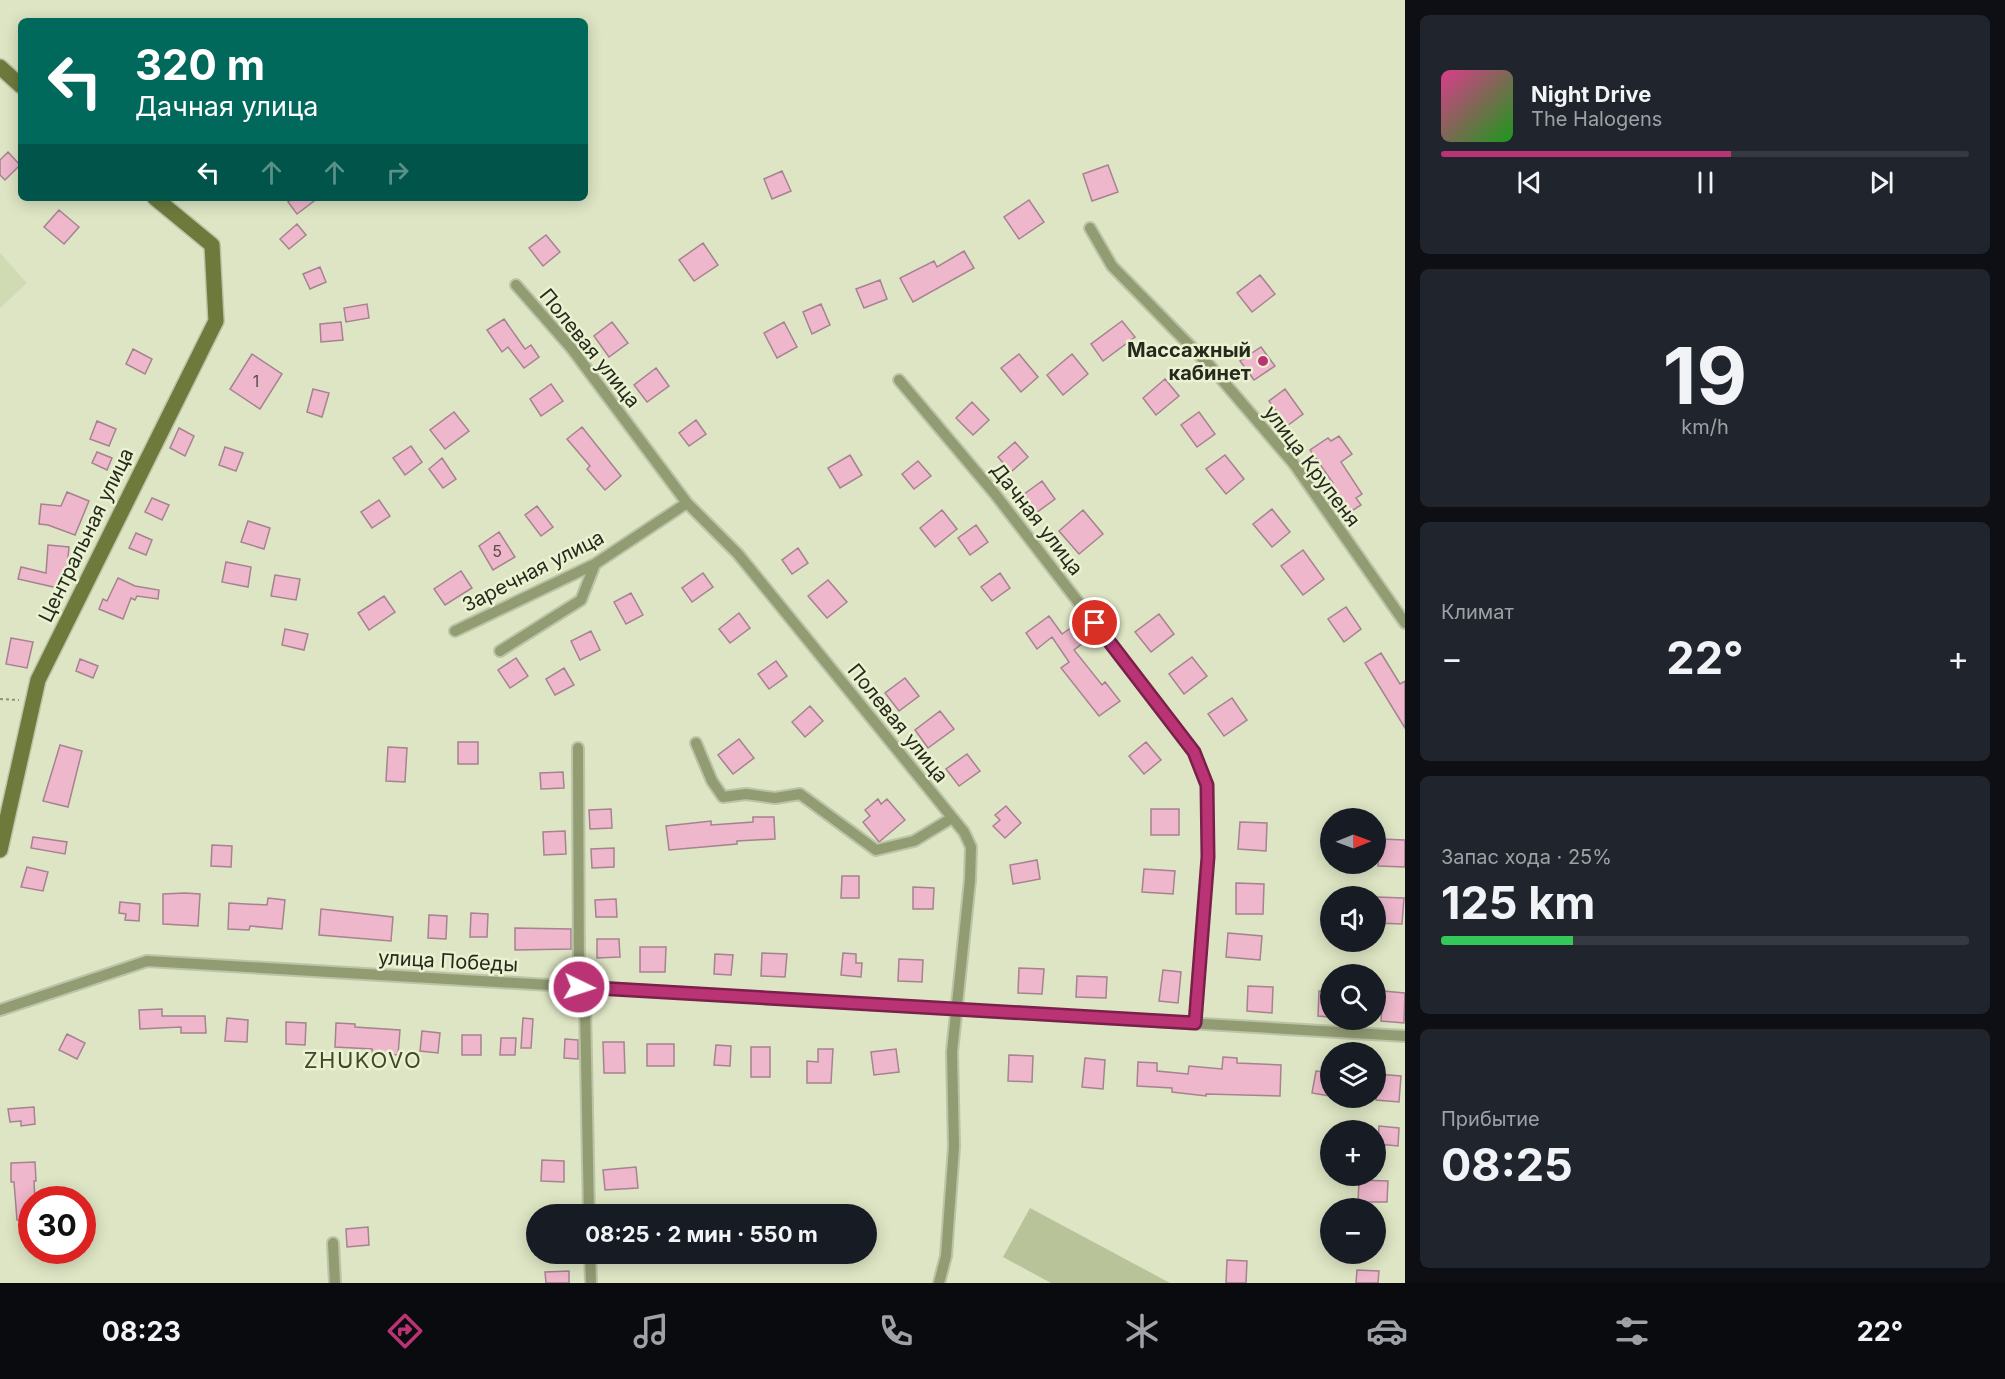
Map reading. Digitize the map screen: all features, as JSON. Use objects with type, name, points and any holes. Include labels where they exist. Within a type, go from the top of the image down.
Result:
[{"type":"street","points":[[0,67],[18,83]]},
{"type":"street","name":"Центральная улица","points":[[0,850],[38,680],[216,321],[212,245],[159,201]]},
{"type":"street","name":"улица Крупеня","points":[[1090,228],[1112,266],[1211,368],[1293,464],[1405,623]]},
{"type":"street","name":"Полевая улица","points":[[516,285],[572,349],[687,502],[738,554],[964,832],[970,847],[970,880],[952,1052],[954,1146],[946,1256],[939,1283]]},
{"type":"street","name":"Дачная улица","points":[[899,380],[995,494],[1194,752],[1207,785],[1208,857],[1195,1023]]},
{"type":"street","name":"Заречная улица","points":[[455,631],[595,564],[687,502]]},
{"type":"street","points":[[500,651],[581,600],[595,564]]},
{"type":"street","points":[[696,743],[712,782],[723,797],[746,794],[775,798],[800,794],[876,850],[914,841],[952,818]]},
{"type":"street","points":[[578,748],[579,987]]},
{"type":"street","name":"улица Победы","points":[[0,1010],[147,961],[1405,1036]]},
{"type":"street","points":[[585,1005],[589,1204]]},
{"type":"street","points":[[333,1243],[335,1283]]},
{"type":"street","points":[[590,1264],[591,1283]]},
{"type":"path","points":[[0,699],[34,700]]},
{"type":"shaded area","points":[[0,253],[27,283],[0,308]]},
{"type":"shaded area","points":[[1030,1208],[1170,1283],[1051,1283],[1003,1257]]},
{"type":"building","points":[[8,152],[18,163],[18,167],[5,180],[0,175],[0,160]]},
{"type":"building","points":[[1108,165],[1118,192],[1092,201],[1083,174]]},
{"type":"building","points":[[782,171],[791,191],[772,199],[764,179]]},
{"type":"building","points":[[1029,200],[1044,222],[1019,239],[1004,217]]},
{"type":"building","points":[[290,201],[314,201],[297,214]]},
{"type":"building","points":[[59,210],[79,227],[64,244],[44,227]]},
{"type":"building","points":[[297,224],[306,235],[289,249],[280,239]]},
{"type":"building","points":[[546,235],[560,252],[543,266],[529,248]]},
{"type":"building","points":[[703,243],[718,265],[694,281],[679,260]]},
{"type":"building","points":[[964,251],[974,268],[913,302],[900,278],[934,261],[937,267]]},
{"type":"building","points":[[320,267],[326,282],[310,289],[303,274]]},
{"type":"building","points":[[1260,275],[1275,294],[1252,312],[1237,293]]},
{"type":"building","points":[[880,280],[887,299],[864,308],[856,289]]},
{"type":"building","points":[[367,304],[369,318],[346,322],[344,308]]},
{"type":"building","points":[[821,304],[830,325],[812,334],[803,312]]},
{"type":"building","points":[[504,319],[525,349],[531,345],[539,357],[524,368],[508,347],[502,352],[487,330]]},
{"type":"building","points":[[1122,321],[1135,337],[1103,361],[1091,344]]},
{"type":"building","points":[[341,322],[343,340],[321,342],[320,324]]},
{"type":"building","points":[[612,322],[628,343],[609,357],[594,336]]},
{"type":"building","points":[[784,322],[797,347],[777,358],[764,333]]},
{"type":"building","points":[[1261,347],[1275,366],[1254,380],[1240,361]]},
{"type":"building","points":[[133,349],[152,359],[145,374],[126,364]]},
{"type":"building","points":[[252,354],[282,374],[260,409],[230,389]]},
{"type":"building","points":[[1019,354],[1038,377],[1021,392],[1001,368]]},
{"type":"building","points":[[1072,354],[1088,374],[1063,395],[1047,375]]},
{"type":"building","points":[[656,368],[669,386],[647,402],[634,385]]},
{"type":"building","points":[[1165,379],[1179,396],[1156,415],[1143,398]]},
{"type":"building","points":[[551,384],[563,401],[541,416],[530,399]]},
{"type":"building","points":[[313,389],[329,393],[322,417],[307,412]]},
{"type":"building","points":[[1285,389],[1303,414],[1287,426],[1269,401]]},
{"type":"building","points":[[972,402],[989,420],[973,435],[956,418]]},
{"type":"building","points":[[454,412],[469,431],[445,449],[430,430]]},
{"type":"building","points":[[1199,412],[1215,434],[1197,447],[1181,425]]},
{"type":"building","points":[[696,420],[706,434],[689,446],[679,433]]},
{"type":"building","points":[[97,421],[116,429],[109,446],[90,439]]},
{"type":"building","points":[[582,427],[621,476],[605,490],[587,469],[590,466],[567,439]]},
{"type":"building","points":[[179,428],[194,436],[185,456],[170,448]]},
{"type":"building","points":[[1339,436],[1352,454],[1341,462],[1362,494],[1356,498],[1361,505],[1347,514],[1329,486],[1333,483],[1310,450],[1328,438],[1331,441]]},
{"type":"building","points":[[1015,442],[1028,457],[1011,472],[998,457]]},
{"type":"building","points":[[411,446],[422,462],[405,475],[393,458]]},
{"type":"building","points":[[225,447],[243,453],[236,471],[219,465]]},
{"type":"building","points":[[97,452],[112,458],[107,470],[92,463]]},
{"type":"building","points":[[850,455],[862,475],[840,488],[828,468]]},
{"type":"building","points":[[1225,455],[1244,479],[1226,494],[1206,469]]},
{"type":"building","points":[[442,458],[456,479],[443,488],[429,469]]},
{"type":"building","points":[[918,461],[931,476],[914,489],[902,474]]},
{"type":"building","points":[[1042,481],[1055,499],[1036,513],[1023,495]]},
{"type":"building","points":[[67,492],[89,501],[75,535],[39,524],[41,504],[61,506]]},
{"type":"building","points":[[152,498],[169,505],[162,520],[145,512]]},
{"type":"building","points":[[379,500],[390,516],[372,528],[361,512]]},
{"type":"building","points":[[537,506],[553,527],[541,536],[525,515]]},
{"type":"building","points":[[1272,509],[1290,532],[1272,547],[1253,524]]},
{"type":"building","points":[[942,510],[957,529],[935,547],[920,528]]},
{"type":"building","points":[[1083,510],[1103,534],[1079,554],[1059,531]]},
{"type":"building","points":[[248,521],[270,528],[264,549],[241,542]]},
{"type":"building","points":[[976,525],[988,542],[970,555],[958,538]]},
{"type":"building","points":[[499,532],[515,557],[493,570],[479,546]]},
{"type":"building","points":[[136,533],[152,540],[146,555],[129,548]]},
{"type":"building","points":[[48,545],[69,547],[67,568],[64,568],[58,588],[18,579],[21,567],[46,573]]},
{"type":"building","points":[[798,548],[808,563],[792,574],[782,560]]},
{"type":"building","points":[[1303,550],[1324,579],[1303,595],[1281,566]]},
{"type":"building","points":[[226,562],[251,567],[248,587],[222,582]]},
{"type":"building","points":[[461,571],[472,588],[445,605],[434,589]]},
{"type":"building","points":[[703,573],[713,587],[692,602],[682,588]]},
{"type":"building","points":[[1000,573],[1010,588],[992,601],[981,587]]},
{"type":"building","points":[[275,575],[300,579],[296,600],[271,596]]},
{"type":"building","points":[[118,578],[135,586],[159,590],[158,599],[137,596],[135,600],[131,598],[123,619],[99,609],[103,599],[107,601]]},
{"type":"building","points":[[828,580],[847,602],[827,618],[808,596]]},
{"type":"building","points":[[631,593],[643,615],[626,624],[614,602]]},
{"type":"building","points":[[384,596],[395,612],[369,630],[358,613]]},
{"type":"building","points":[[1346,607],[1361,629],[1344,642],[1328,619]]},
{"type":"building","points":[[739,613],[750,628],[730,643],[719,629]]},
{"type":"building","points":[[1159,614],[1174,634],[1151,652],[1135,632]]},
{"type":"building","points":[[1049,616],[1062,634],[1072,627],[1083,643],[1074,650],[1102,685],[1105,682],[1120,701],[1099,716],[1061,668],[1069,662],[1052,637],[1037,649],[1026,633]]},
{"type":"building","points":[[285,629],[308,634],[304,650],[282,645]]},
{"type":"building","points":[[591,631],[600,650],[580,660],[571,641]]},
{"type":"building","points":[[11,638],[33,642],[27,668],[6,664]]},
{"type":"building","points":[[1381,653],[1400,684],[1405,681],[1405,728],[1365,663]]},
{"type":"building","points":[[1192,657],[1207,676],[1184,694],[1169,674]]},
{"type":"building","points":[[516,658],[528,676],[510,688],[498,670]]},
{"type":"building","points":[[80,659],[98,666],[93,678],[76,671]]},
{"type":"building","points":[[776,661],[787,676],[769,689],[758,674]]},
{"type":"building","points":[[564,668],[574,685],[555,695],[546,679]]},
{"type":"building","points":[[905,678],[919,696],[899,711],[885,693]]},
{"type":"building","points":[[1232,698],[1247,720],[1224,736],[1208,714]]},
{"type":"building","points":[[810,706],[823,721],[805,737],[792,722]]},
{"type":"building","points":[[940,711],[954,729],[928,748],[915,730]]},
{"type":"building","points":[[739,739],[754,758],[733,774],[718,755]]},
{"type":"building","points":[[458,742],[478,742],[478,764],[458,764]]},
{"type":"building","points":[[1146,742],[1161,760],[1144,774],[1129,756]]},
{"type":"building","points":[[60,745],[82,751],[68,807],[43,801]]},
{"type":"building","points":[[388,747],[407,748],[405,782],[386,781]]},
{"type":"building","points":[[967,754],[980,771],[959,786],[946,769]]},
{"type":"building","points":[[563,772],[564,788],[541,789],[540,773]]},
{"type":"building","points":[[878,799],[881,804],[887,799],[905,820],[879,842],[863,822],[870,816],[865,810]]},
{"type":"building","points":[[1006,806],[1021,823],[1005,838],[993,826],[1000,820],[995,815]]},
{"type":"building","points":[[611,809],[612,828],[590,829],[589,810]]},
{"type":"building","points":[[1151,809],[1179,809],[1179,835],[1151,835]]},
{"type":"building","points":[[753,817],[774,817],[775,839],[737,841],[737,844],[669,850],[666,826],[711,821],[711,825],[753,822]]},
{"type":"building","points":[[1240,822],[1267,823],[1266,851],[1238,849]]},
{"type":"building","points":[[565,831],[566,854],[544,855],[543,832]]},
{"type":"building","points":[[33,837],[67,842],[65,854],[31,848]]},
{"type":"building","points":[[1386,839],[1405,840],[1405,867],[1386,866]]},
{"type":"building","points":[[212,845],[232,846],[231,867],[211,866]]},
{"type":"building","points":[[614,848],[614,867],[592,868],[591,849]]},
{"type":"building","points":[[1037,860],[1040,879],[1013,884],[1010,865]]},
{"type":"building","points":[[27,867],[48,872],[43,891],[21,887]]},
{"type":"building","points":[[1144,869],[1175,871],[1173,894],[1142,892]]},
{"type":"building","points":[[842,876],[859,876],[859,898],[841,898]]},
{"type":"building","points":[[1236,883],[1264,884],[1263,914],[1236,914]]},
{"type":"building","points":[[913,887],[934,888],[933,909],[913,909]]},
{"type":"building","points":[[163,894],[200,894],[198,926],[163,924]]},
{"type":"building","points":[[1386,897],[1404,898],[1402,924],[1386,923]]},
{"type":"building","points":[[268,898],[285,900],[282,929],[250,926],[249,930],[228,929],[229,903],[267,905]]},
{"type":"building","points":[[616,899],[617,917],[596,917],[595,900]]},
{"type":"building","points":[[120,902],[140,904],[139,921],[125,920],[126,914],[119,913]]},
{"type":"building","points":[[321,909],[393,917],[391,941],[319,935]]},
{"type":"building","points":[[471,913],[488,914],[487,937],[470,937]]},
{"type":"building","points":[[429,915],[447,916],[446,939],[428,938]]},
{"type":"building","points":[[515,928],[571,929],[571,949],[515,950]]},
{"type":"building","points":[[1228,933],[1262,936],[1260,960],[1226,957]]},
{"type":"building","points":[[597,939],[619,939],[620,957],[597,958]]},
{"type":"building","points":[[640,947],[666,947],[665,972],[640,972]]},
{"type":"building","points":[[762,953],[787,954],[785,977],[761,976]]},
{"type":"building","points":[[843,953],[856,954],[856,963],[862,963],[861,977],[841,975]]},
{"type":"building","points":[[715,954],[733,955],[731,975],[714,974]]},
{"type":"building","points":[[899,959],[923,960],[922,982],[898,981]]},
{"type":"building","points":[[1019,968],[1044,969],[1042,994],[1018,993]]},
{"type":"building","points":[[1163,970],[1181,972],[1178,1003],[1159,1001]]},
{"type":"building","points":[[1077,976],[1107,977],[1106,998],[1076,997]]},
{"type":"building","points":[[1248,986],[1273,987],[1272,1013],[1247,1011]]},
{"type":"building","points":[[1319,991],[1320,1016],[1318,1016]]},
{"type":"building","points":[[1386,991],[1405,993],[1404,1023],[1386,1021]]},
{"type":"building","points":[[162,1009],[162,1016],[205,1016],[206,1033],[181,1033],[181,1027],[140,1029],[139,1010]]},
{"type":"building","points":[[227,1018],[248,1020],[247,1042],[225,1041]]},
{"type":"building","points":[[523,1018],[533,1019],[531,1048],[521,1048]]},
{"type":"building","points":[[286,1022],[306,1023],[305,1045],[286,1044]]},
{"type":"building","points":[[336,1023],[355,1024],[355,1027],[400,1030],[398,1055],[372,1053],[372,1049],[335,1047]]},
{"type":"building","points":[[422,1031],[440,1033],[438,1053],[420,1051]]},
{"type":"building","points":[[67,1034],[85,1043],[77,1059],[59,1050]]},
{"type":"building","points":[[462,1035],[481,1035],[481,1055],[462,1055]]},
{"type":"building","points":[[501,1038],[516,1038],[515,1055],[500,1055]]},
{"type":"building","points":[[565,1039],[578,1040],[578,1059],[564,1058]]},
{"type":"building","points":[[603,1042],[624,1042],[625,1073],[604,1073]]},
{"type":"building","points":[[647,1044],[674,1044],[674,1066],[647,1066]]},
{"type":"building","points":[[716,1045],[731,1046],[730,1066],[714,1065]]},
{"type":"building","points":[[751,1047],[770,1047],[770,1077],[751,1077]]},
{"type":"building","points":[[818,1049],[833,1049],[831,1083],[807,1083],[807,1061],[818,1062]]},
{"type":"building","points":[[896,1049],[899,1072],[874,1075],[871,1052]]},
{"type":"building","points":[[1009,1055],[1033,1056],[1032,1082],[1008,1081]]},
{"type":"building","points":[[1223,1057],[1237,1058],[1237,1063],[1281,1065],[1280,1096],[1206,1094],[1206,1096],[1172,1092],[1172,1088],[1137,1086],[1138,1062],[1157,1063],[1157,1071],[1188,1074],[1189,1066],[1222,1069]]},
{"type":"building","points":[[1085,1058],[1105,1060],[1103,1089],[1082,1087]]},
{"type":"building","points":[[1316,1071],[1320,1072],[1320,1094],[1312,1093]]},
{"type":"building","points":[[1386,1075],[1401,1076],[1399,1102],[1386,1101]]},
{"type":"building","points":[[34,1107],[35,1124],[21,1126],[21,1121],[10,1122],[8,1109]]},
{"type":"building","points":[[1386,1127],[1399,1128],[1398,1146],[1386,1145]]},
{"type":"building","points":[[542,1160],[564,1161],[564,1182],[541,1181]]},
{"type":"building","points":[[35,1162],[34,1186],[18,1186],[18,1220],[14,1182],[11,1182],[11,1163]]},
{"type":"building","points":[[636,1167],[638,1188],[605,1190],[603,1170]]},
{"type":"building","points":[[1386,1181],[1388,1181],[1387,1202],[1386,1198],[1358,1198],[1359,1186],[1386,1186]]},
{"type":"building","points":[[368,1227],[369,1245],[347,1247],[346,1229]]},
{"type":"building","points":[[1227,1260],[1247,1261],[1246,1283],[1226,1283]]},
{"type":"building","points":[[1357,1270],[1379,1271],[1378,1283],[1356,1283]]},
{"type":"building","points":[[569,1271],[569,1283],[546,1283],[545,1272]]},
{"type":"place","name":"Массажный кабинет","points":[[1263,361]]},
{"type":"district","name":"ZHUKOVO","points":[[363,1060]]},
{"type":"route","points":[[579,987],[1195,1023],[1208,857],[1207,785],[1194,752],[1095,623]]}]
